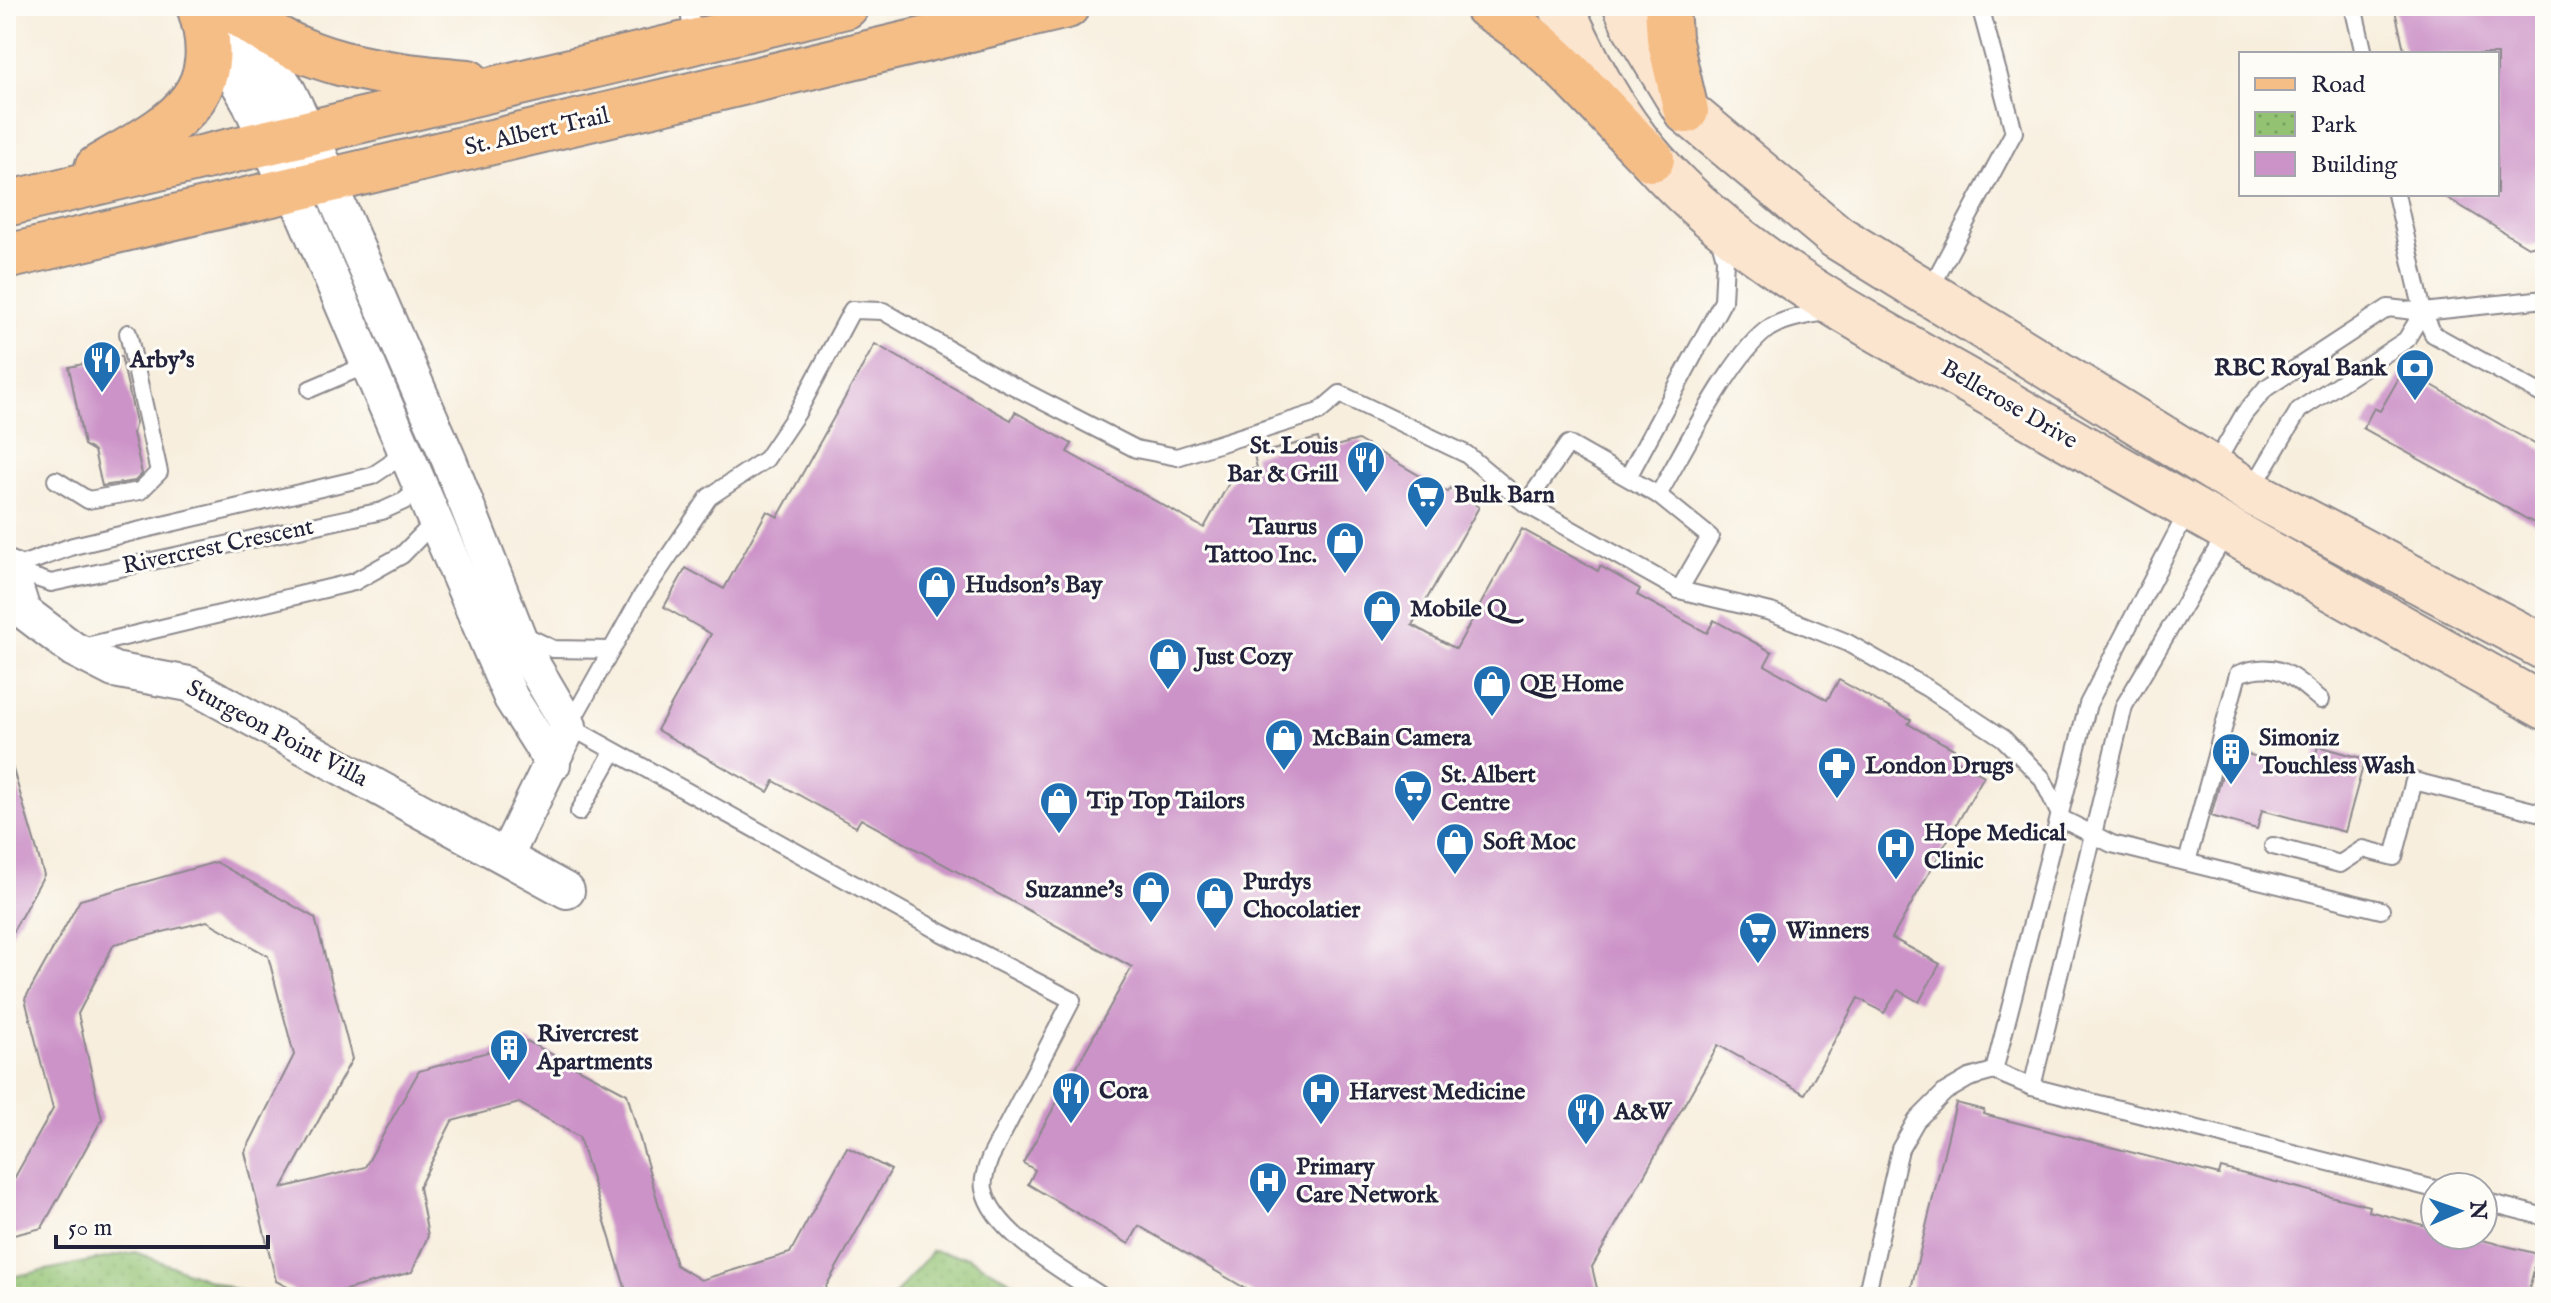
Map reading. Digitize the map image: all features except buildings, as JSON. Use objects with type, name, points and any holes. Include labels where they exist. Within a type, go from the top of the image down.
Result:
[{"type":"main road","points":[[60,190],[160,133],[188,108],[198,92],[208,59],[208,41],[199,6]]},
{"type":"main road","points":[[230,6],[277,40],[330,63],[393,75],[506,86]]},
{"type":"main road","points":[[6,204],[506,86],[692,24],[846,6]]},
{"type":"main road","name":"St. Albert Trail","points":[[6,257],[1067,6]]},
{"type":"main road","points":[[1486,6],[1512,21],[1555,58],[1652,159]]},
{"type":"main road","name":"Bellerose Drive","points":[[1561,6],[1595,82],[1652,159],[1708,213],[1814,291],[1843,309],[2201,489],[2545,707]]},
{"type":"main road","name":"Bellerose Drive","points":[[1626,6],[1634,25],[1686,111],[1837,237],[1928,293],[2201,489]]},
{"type":"main road","points":[[1667,6],[1669,38],[1686,111]]},
{"type":"main road","name":"Bellerose Drive","points":[[2239,511],[2545,648]]},
{"type":"street","points":[[199,6],[289,137]]},
{"type":"street","points":[[230,6],[311,185],[449,460],[515,629],[569,726],[506,856]]},
{"type":"street","points":[[311,185],[369,364],[403,446],[511,698],[553,764]]},
{"type":"street","name":"Rivercrest Crescent","points":[[421,488],[449,460]]},
{"type":"street","name":"Sturgeon Point Villa","points":[[8,569],[23,611],[73,649],[114,670],[189,684],[567,891]]},
{"type":"lane","points":[[1928,293],[2014,132],[1980,6]]},
{"type":"lane","points":[[2353,6],[2364,52]]},
{"type":"lane","points":[[2396,196],[2423,312],[2433,334],[2545,396]]},
{"type":"lane","points":[[1628,477],[1723,301],[1725,259],[1708,213]]},
{"type":"lane","points":[[1994,1071],[2062,819],[2088,704],[2244,414],[2266,388],[2388,308],[2423,312],[2545,299]]},
{"type":"lane","points":[[1658,495],[1743,353],[1769,328],[1784,321],[1843,309]]},
{"type":"lane","points":[[1103,1297],[1024,1242],[990,1208],[983,1185],[990,1158],[1072,1000],[569,726],[641,597],[709,497],[766,459],[797,413],[852,310],[883,311],[998,378],[1136,449],[1177,457],[1319,412],[1340,394],[1466,454],[1526,504],[1679,590],[1771,612],[1846,642],[1927,688],[2003,738],[2042,778],[2062,819],[2112,844],[2381,910]]},
{"type":"lane","points":[[2032,1087],[2124,706],[2299,410],[2406,340],[2423,312]]},
{"type":"lane","points":[[56,480],[88,500],[140,491],[159,472],[128,333]]},
{"type":"lane","points":[[310,389],[369,364]]},
{"type":"lane","points":[[1526,504],[1568,444],[1628,477],[1658,495],[1710,537],[1679,590]]},
{"type":"lane","name":"Rivercrest Crescent","points":[[8,569],[73,546],[372,476],[390,464],[403,446]]},
{"type":"lane","points":[[73,649],[354,582],[402,555],[436,522],[449,460]]},
{"type":"lane","name":"Rivercrest Crescent","points":[[8,569],[51,583],[382,511],[404,501],[421,488]]},
{"type":"lane","points":[[515,629],[553,649],[611,650]]},
{"type":"lane","points":[[2187,862],[2238,674],[2257,667],[2288,672],[2321,700]]},
{"type":"lane","points":[[579,812],[613,752]]},
{"type":"lane","points":[[2273,846],[2340,864],[2363,849],[2394,857],[2414,781],[2545,814]]},
{"type":"lane","points":[[1866,1297],[1900,1149],[1916,1121],[1945,1092],[1969,1078],[1994,1071],[2032,1087],[2419,1185]]},
{"type":"lane","points":[[2499,1205],[2545,1217]]},
{"type":"green space","points":[[932,1251],[968,1257],[1039,1297],[893,1297]]},
{"type":"green space","points":[[135,1252],[254,1297],[6,1297],[6,1278]]},
{"type":"place","name":"Arby's","points":[[102,394]]},
{"type":"place","name":"RBC Royal Bank","points":[[2415,402]]},
{"type":"place","name":"St. Louis Bar & Grill","points":[[1366,494]]},
{"type":"place","name":"Bulk Barn","points":[[1426,529]]},
{"type":"place","name":"Taurus Tattoo Inc.","points":[[1345,575]]},
{"type":"place","name":"Hudson's Bay","points":[[937,619]]},
{"type":"place","name":"Mobile Q","points":[[1382,643]]},
{"type":"place","name":"Just Cozy","points":[[1168,691]]},
{"type":"place","name":"QE Home","points":[[1492,718]]},
{"type":"place","name":"McBain Camera","points":[[1284,772]]},
{"type":"place","name":"Simoniz Touchless Wash","points":[[2231,786]]},
{"type":"place","name":"London Drugs","points":[[1837,800]]},
{"type":"place","name":"St. Albert Centre","points":[[1413,823]]},
{"type":"place","name":"Tip Top Tailors","points":[[1059,835]]},
{"type":"place","name":"Soft Moc","points":[[1455,876]]},
{"type":"place","name":"Hope Medical Clinic","points":[[1896,881]]},
{"type":"place","name":"Suzanne's","points":[[1151,924]]},
{"type":"place","name":"Purdys Chocolatier","points":[[1215,930]]},
{"type":"place","name":"Winners","points":[[1758,965]]},
{"type":"place","name":"Rivercrest Apartments","points":[[509,1082]]},
{"type":"place","name":"Cora","points":[[1071,1125]]},
{"type":"place","name":"Harvest Medicine","points":[[1321,1126]]},
{"type":"place","name":"A&W","points":[[1586,1146]]},
{"type":"place","name":"Primary Care Network","points":[[1268,1215]]}]
